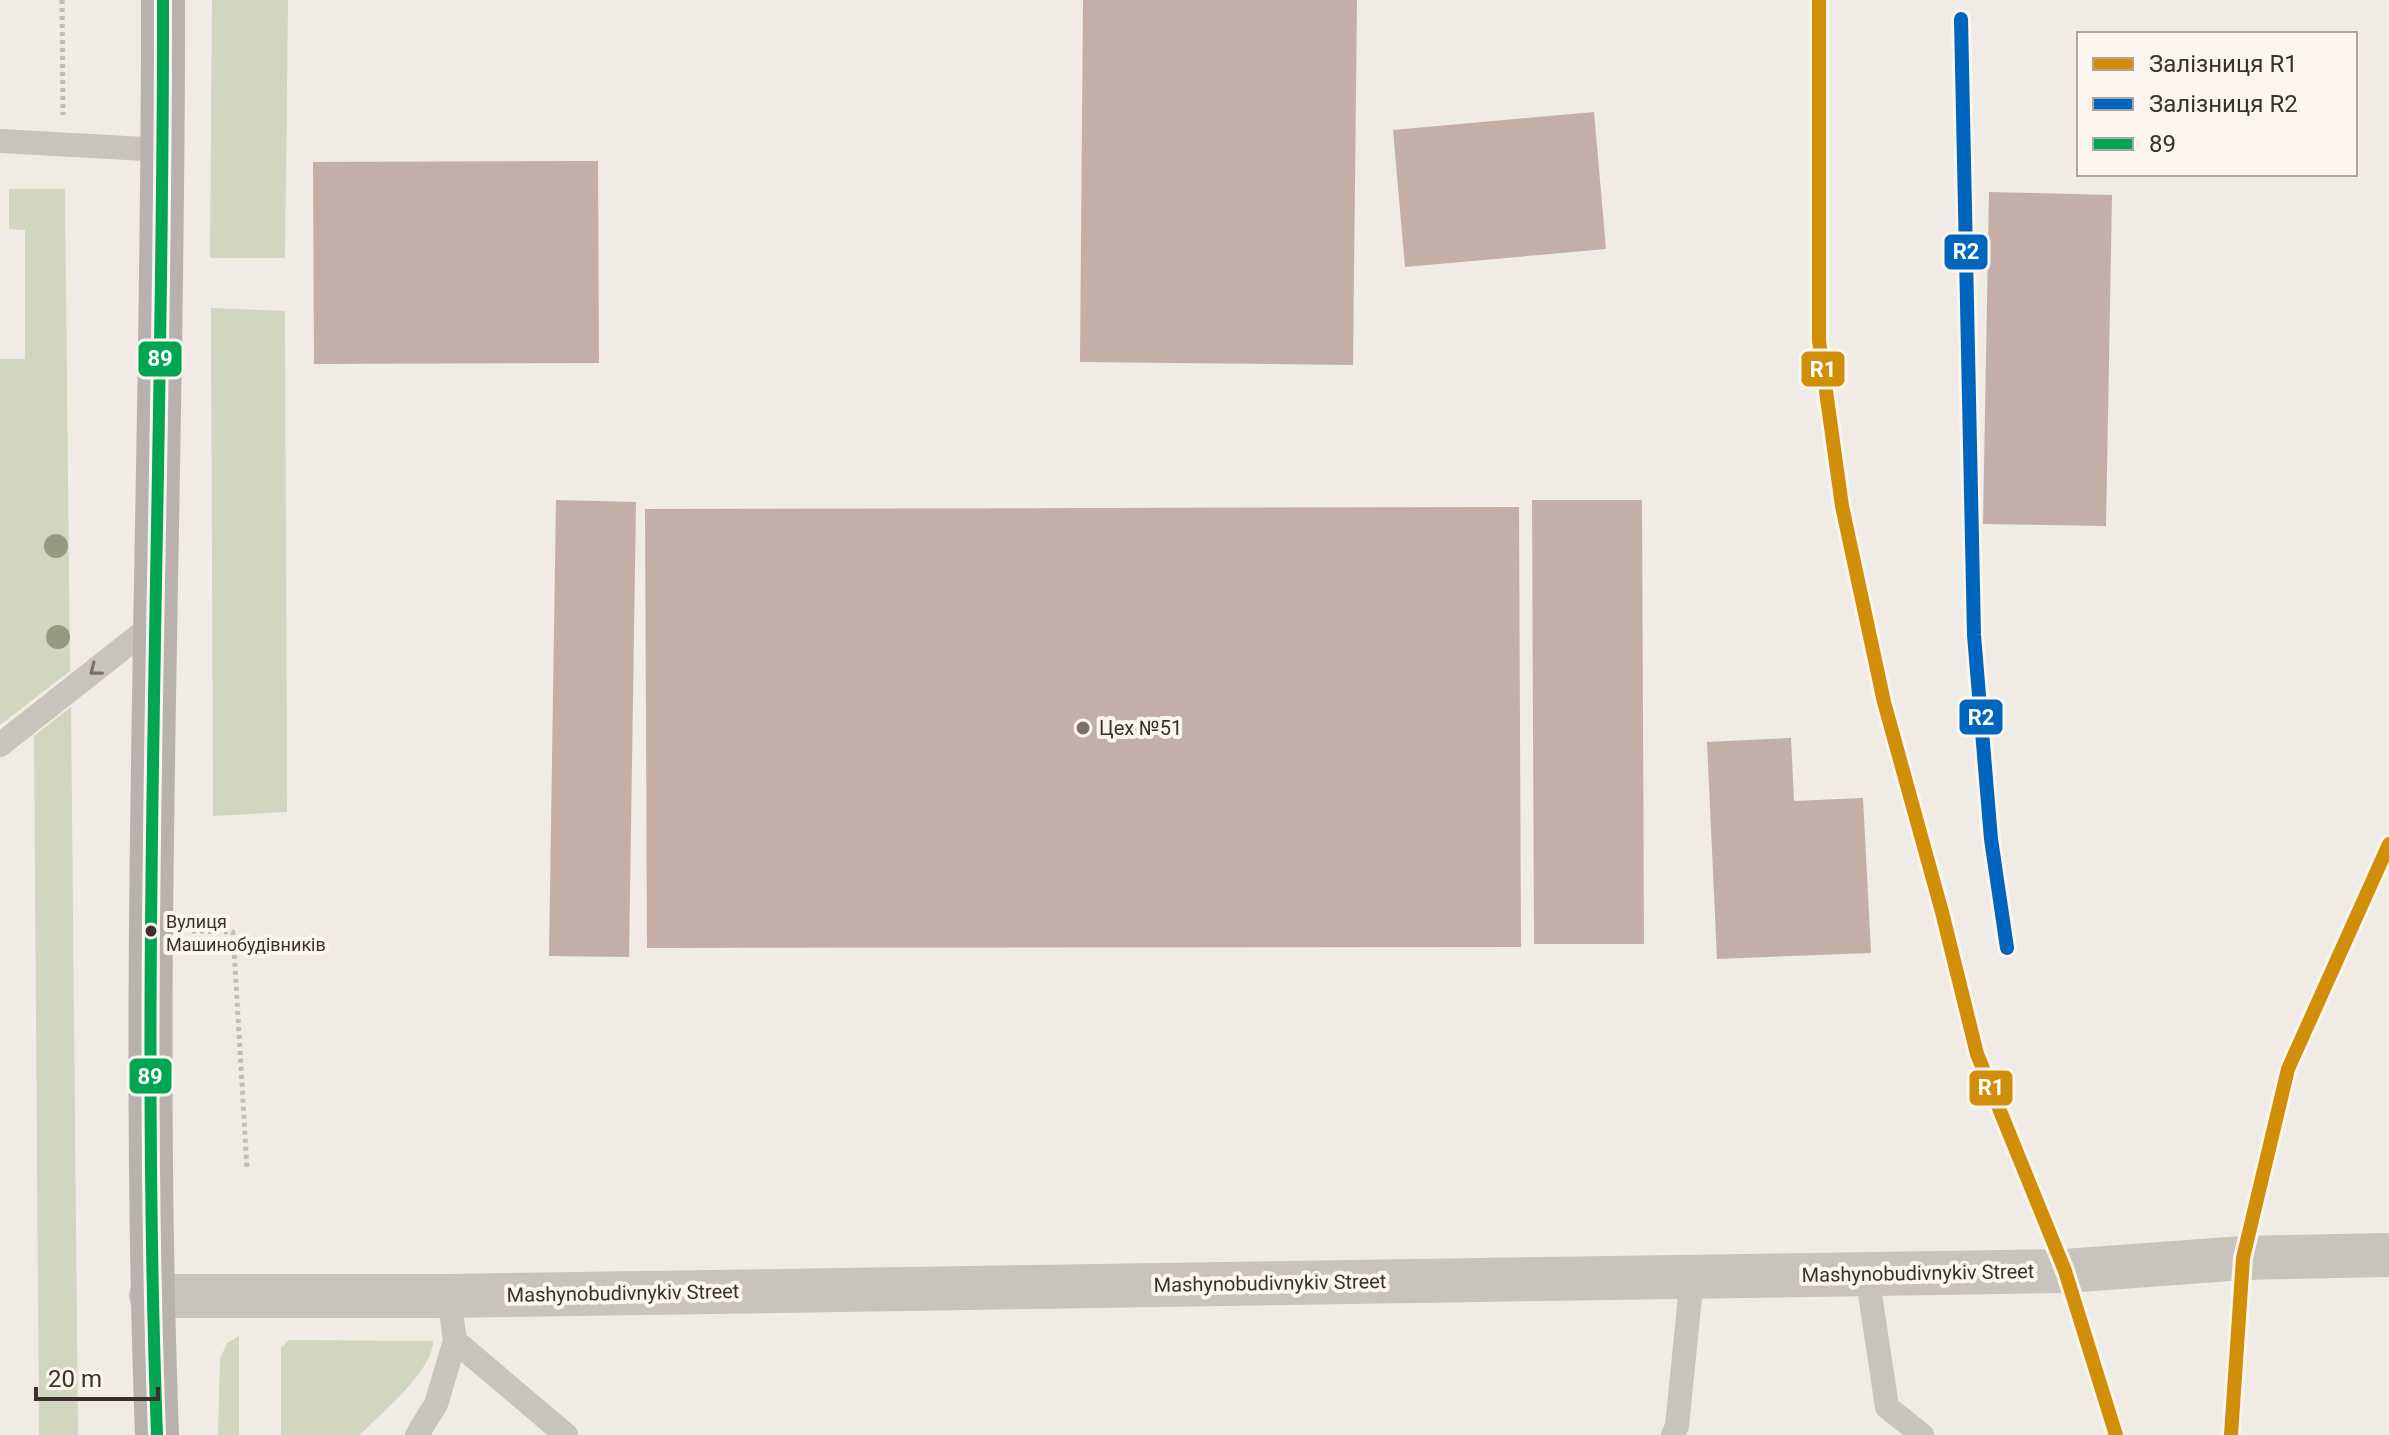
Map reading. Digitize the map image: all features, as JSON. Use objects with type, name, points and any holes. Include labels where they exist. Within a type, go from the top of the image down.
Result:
[{"type":"main road","points":[[157,1435],[151,1296],[151,930],[163,0]]},
{"type":"street","name":"Mashynobudivnykiv Street","points":[[151,1296],[449,1296],[2065,1271],[2243,1258],[2389,1255]]},
{"type":"lane","points":[[0,141],[163,150]]},
{"type":"lane","points":[[0,745],[156,622]]},
{"type":"lane","points":[[1867,1274],[1887,1407],[1922,1435]]},
{"type":"lane","points":[[1673,1435],[1677,1426],[1692,1277]]},
{"type":"lane","points":[[417,1435],[436,1404],[455,1341],[449,1296]]},
{"type":"lane","points":[[455,1341],[566,1435]]},
{"type":"path","points":[[62,0],[63,146]]},
{"type":"path","points":[[151,930],[233,932],[247,1169]]},
{"type":"green space","points":[[212,0],[288,0],[285,258],[210,258]]},
{"type":"green space","points":[[9,189],[65,189],[70,671],[0,725],[0,359],[25,359],[25,230],[9,229]]},
{"type":"green space","points":[[211,308],[285,311],[287,812],[213,816]]},
{"type":"green space","points":[[71,707],[78,1435],[39,1435],[34,736]]},
{"type":"green space","points":[[239,1336],[239,1435],[218,1435],[220,1359],[227,1343]]},
{"type":"green space","points":[[289,1340],[433,1341],[431,1353],[415,1378],[360,1435],[281,1435],[281,1348]]},
{"type":"building","points":[[1083,0],[1357,0],[1353,365],[1080,362]]},
{"type":"building","points":[[1594,112],[1606,249],[1405,267],[1393,130]]},
{"type":"building","points":[[598,161],[599,363],[314,364],[313,162]]},
{"type":"building","points":[[1989,192],[2112,195],[2106,526],[1983,524]]},
{"type":"building","points":[[556,500],[636,502],[629,957],[549,956]]},
{"type":"building","points":[[1532,500],[1642,500],[1644,944],[1534,944]]},
{"type":"building","name":"Цех №51","points":[[1519,507],[1521,947],[647,948],[645,509]]},
{"type":"building","points":[[1791,738],[1794,801],[1863,798],[1871,953],[1717,959],[1707,742]]},
{"type":"rail line","name":"R1","points":[[1819,0],[1819,341],[1842,506],[1884,702],[1942,912],[1977,1054],[2065,1271],[2116,1435]]},
{"type":"rail line","name":"R2","points":[[1961,19],[1974,635],[1991,839],[2007,948]]},
{"type":"rail line","name":"R1","points":[[2231,1435],[2243,1258],[2288,1069],[2389,844]]},
{"type":"transit line","name":"89","points":[[157,1435],[150,1076],[163,0]]},
{"type":"place","name":"Цех №51","points":[[1083,728]]},
{"type":"place","name":"Вулиця Машинобудівників","points":[[151,931]]}]
